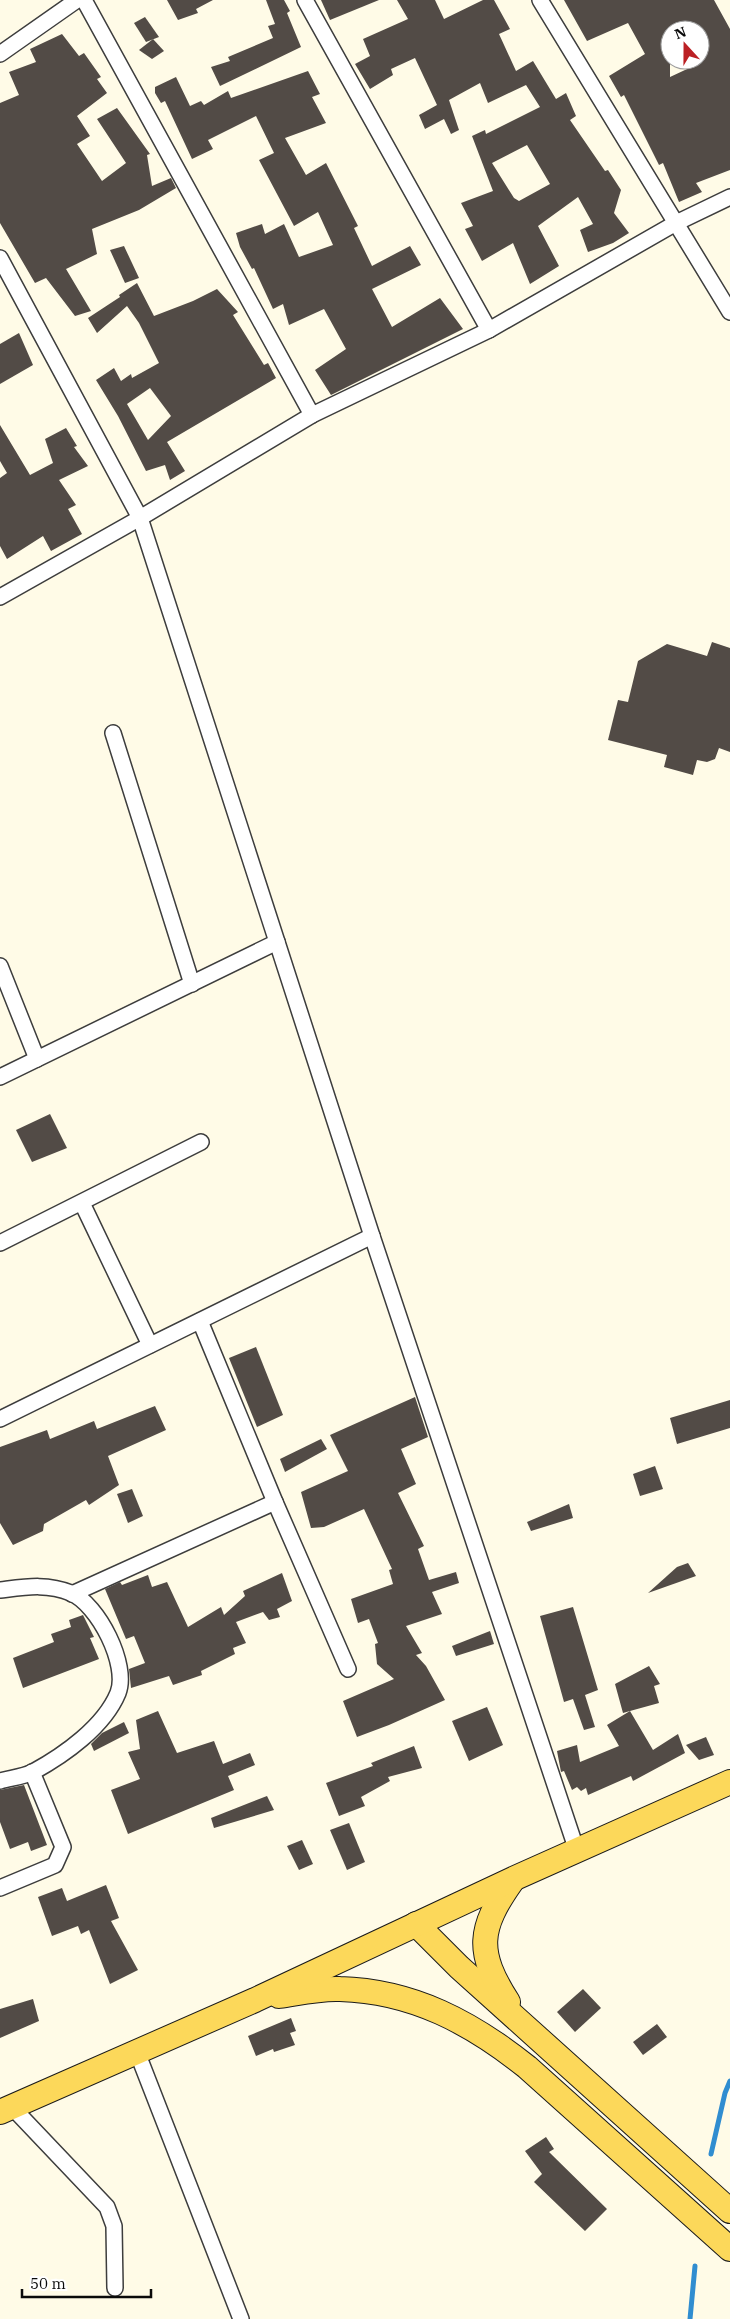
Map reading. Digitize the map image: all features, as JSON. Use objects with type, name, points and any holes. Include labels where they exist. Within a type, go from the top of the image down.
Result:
[{"type":"main road","points":[[6,2109],[255,2000],[513,1879],[730,1782]]},
{"type":"main road","points":[[513,1879],[494,1906],[488,1921],[486,1954],[490,1970],[520,2020]]},
{"type":"main road","points":[[416,1924],[459,1968],[520,2020],[730,2211]]},
{"type":"main road","points":[[255,2000],[338,1989],[370,1991],[401,1997],[463,2022],[494,2040],[528,2067],[730,2249]]},
{"type":"street","points":[[0,54],[77,0]]},
{"type":"street","points":[[84,0],[312,415]]},
{"type":"street","points":[[305,0],[489,330]]},
{"type":"street","points":[[540,0],[730,312]]},
{"type":"street","points":[[0,597],[140,518],[312,415],[489,330],[676,223],[730,196]]},
{"type":"street","points":[[0,258],[140,518],[372,1236],[577,1851]]},
{"type":"street","points":[[113,733],[192,984]]},
{"type":"street","points":[[0,1077],[277,942]]},
{"type":"street","points":[[0,966],[37,1059]]},
{"type":"street","points":[[0,1243],[201,1142]]},
{"type":"street","points":[[82,1203],[150,1345]]},
{"type":"street","points":[[0,1419],[372,1236]]},
{"type":"street","points":[[200,1321],[275,1502],[348,1669]]},
{"type":"street","points":[[72,1594],[275,1502]]},
{"type":"street","points":[[0,1590],[40,1585],[72,1594],[95,1613],[115,1650],[119,1668],[119,1691],[106,1714],[73,1746],[32,1772],[0,1781]]},
{"type":"street","points":[[0,1888],[55,1865],[63,1847],[32,1772]]},
{"type":"street","points":[[137,2052],[241,2319]]},
{"type":"street","points":[[6,2109],[106,2206],[114,2226],[115,2288]]},
{"type":"building","points":[[167,0],[213,0],[196,9],[198,13],[178,20]]},
{"type":"building","points":[[266,0],[284,0],[290,11],[287,13],[301,47],[220,86],[211,67],[230,61],[228,57],[273,38],[268,26],[275,24]]},
{"type":"building","points":[[321,0],[379,0],[330,20]]},
{"type":"building","points":[[397,0],[435,0],[444,19],[483,0],[494,0],[510,29],[499,34],[516,71],[533,61],[556,99],[566,93],[576,116],[570,120],[605,171],[608,170],[621,190],[614,213],[629,233],[613,243],[588,252],[580,230],[593,224],[578,197],[538,226],[559,266],[530,284],[513,243],[482,261],[465,229],[473,226],[461,203],[493,191],[472,136],[485,130],[486,134],[540,107],[526,85],[488,103],[480,83],[449,100],[459,130],[451,134],[444,119],[425,129],[419,115],[437,105],[415,58],[391,69],[393,75],[370,89],[355,64],[370,56],[363,39],[408,19]],"holes":[[[527,145],[550,184],[519,201],[514,198],[492,163]]]},
{"type":"building","points":[[564,0],[714,0],[730,29],[730,170],[696,183],[702,192],[679,202],[663,163],[659,165],[624,95],[621,97],[609,76],[645,54],[628,23],[587,41]]},
{"type":"building","points":[[145,17],[159,37],[146,42],[134,23]]},
{"type":"building","points":[[62,34],[79,56],[84,53],[101,77],[97,79],[107,93],[77,116],[90,136],[77,144],[102,181],[126,163],[97,119],[117,108],[150,154],[147,155],[152,186],[171,178],[176,188],[139,210],[92,229],[97,254],[66,269],[91,311],[75,316],[46,278],[35,283],[0,223],[0,103],[19,95],[9,72],[36,62],[30,49]]},
{"type":"building","points":[[153,39],[164,51],[152,59],[139,50]]},
{"type":"building","points":[[308,71],[320,94],[312,97],[326,123],[285,138],[306,175],[326,163],[358,226],[354,228],[372,266],[410,246],[421,265],[372,289],[392,327],[440,298],[463,329],[331,395],[315,370],[346,349],[324,309],[289,325],[283,304],[273,309],[254,268],[252,269],[240,247],[236,233],[262,224],[265,234],[284,224],[299,257],[333,245],[318,212],[294,226],[259,160],[274,153],[256,116],[208,140],[213,149],[192,159],[165,101],[161,103],[155,93],[155,87],[176,77],[190,106],[201,101],[204,105],[228,91],[231,98]]},
{"type":"building","points":[[124,246],[139,278],[125,283],[110,250]]},
{"type":"building","points":[[137,283],[154,316],[193,301],[217,289],[238,312],[233,315],[264,365],[268,363],[276,378],[167,442],[185,471],[170,480],[165,465],[146,471],[118,416],[96,380],[114,368],[121,381],[131,374],[132,378],[159,363],[139,323],[127,306],[97,333],[88,318],[120,297],[119,295]],"holes":[[[150,388],[171,416],[148,440],[127,404]]]},
{"type":"building","points":[[19,333],[33,365],[0,384],[0,344]]},
{"type":"building","points":[[0,425],[30,475],[53,463],[45,439],[66,428],[77,446],[74,447],[88,466],[59,480],[76,505],[68,509],[82,534],[51,551],[43,536],[7,559],[0,546],[0,478],[7,473],[0,461]]},
{"type":"building","points":[[712,642],[730,648],[730,752],[719,748],[715,759],[707,762],[697,760],[693,775],[664,767],[667,755],[608,740],[618,700],[628,702],[638,661],[667,644],[707,656]]},
{"type":"building","points":[[50,1114],[67,1148],[32,1162],[16,1130]]},
{"type":"building","points":[[256,1347],[283,1415],[257,1427],[229,1358]]},
{"type":"building","points":[[415,1397],[428,1437],[401,1449],[416,1484],[398,1493],[424,1546],[418,1549],[429,1580],[456,1572],[459,1583],[432,1592],[442,1614],[406,1626],[422,1653],[416,1655],[426,1666],[445,1700],[357,1737],[343,1701],[394,1679],[377,1664],[375,1644],[378,1643],[369,1619],[358,1623],[351,1599],[393,1584],[389,1570],[392,1569],[364,1509],[324,1527],[311,1528],[301,1492],[348,1471],[330,1435]]},
{"type":"building","points":[[730,1400],[730,1428],[677,1444],[670,1418]]},
{"type":"building","points":[[155,1406],[166,1430],[108,1456],[119,1485],[89,1505],[86,1500],[44,1524],[43,1531],[13,1545],[0,1523],[0,1447],[47,1430],[50,1439],[94,1421],[97,1429]]},
{"type":"building","points":[[321,1439],[327,1449],[285,1472],[280,1459]]},
{"type":"building","points":[[655,1466],[663,1489],[640,1496],[633,1474]]},
{"type":"building","points":[[132,1489],[143,1516],[128,1523],[117,1494]]},
{"type":"building","points":[[569,1504],[573,1518],[531,1531],[527,1522]]},
{"type":"building","points":[[688,1563],[696,1576],[648,1593],[677,1567]]},
{"type":"building","points":[[282,1573],[292,1601],[277,1609],[280,1617],[269,1620],[263,1612],[236,1622],[246,1643],[233,1648],[235,1654],[201,1671],[202,1675],[173,1685],[169,1676],[131,1688],[129,1669],[145,1663],[134,1636],[126,1639],[105,1589],[120,1582],[122,1585],[148,1575],[152,1587],[167,1582],[188,1627],[221,1607],[224,1615],[245,1596],[243,1591]]},
{"type":"building","points":[[573,1607],[598,1690],[585,1695],[595,1727],[584,1730],[573,1699],[564,1702],[540,1616]]},
{"type":"building","points":[[83,1615],[94,1637],[90,1638],[99,1659],[23,1688],[13,1658],[54,1642],[51,1634],[71,1627],[69,1620]]},
{"type":"building","points":[[490,1631],[494,1644],[456,1656],[452,1646]]},
{"type":"building","points":[[649,1666],[660,1684],[654,1686],[659,1703],[623,1713],[615,1684]]},
{"type":"building","points":[[487,1707],[503,1745],[469,1761],[452,1721]]},
{"type":"building","points":[[158,1711],[177,1753],[214,1741],[223,1764],[250,1753],[255,1765],[228,1776],[234,1790],[128,1834],[111,1790],[140,1779],[128,1752],[140,1749],[136,1720]]},
{"type":"building","points":[[630,1711],[653,1750],[678,1734],[685,1753],[633,1781],[631,1776],[588,1795],[586,1788],[581,1791],[577,1787],[572,1790],[564,1771],[561,1772],[557,1751],[577,1745],[580,1762],[619,1746],[607,1725]]},
{"type":"building","points":[[124,1722],[129,1733],[94,1751],[91,1744],[102,1733]]},
{"type":"building","points":[[706,1737],[714,1755],[699,1760],[686,1745]]},
{"type":"building","points":[[414,1746],[422,1768],[388,1777],[390,1781],[361,1797],[365,1806],[339,1816],[326,1783],[373,1766],[371,1763]]},
{"type":"building","points":[[24,1785],[47,1845],[31,1851],[28,1842],[10,1849],[0,1822],[0,1790]]},
{"type":"building","points":[[267,1796],[274,1810],[214,1828],[211,1818]]},
{"type":"building","points":[[349,1823],[365,1862],[347,1870],[330,1830]]},
{"type":"building","points":[[302,1840],[313,1864],[299,1870],[287,1846]]},
{"type":"building","points":[[106,1885],[119,1918],[111,1921],[138,1970],[110,1984],[89,1930],[81,1934],[78,1926],[52,1936],[38,1897],[62,1888],[67,1901]]},
{"type":"building","points":[[583,1989],[601,2008],[575,2032],[557,2012]]},
{"type":"building","points":[[33,1999],[39,2021],[0,2038],[0,2009]]},
{"type":"building","points":[[291,2018],[296,2031],[290,2033],[295,2045],[274,2052],[273,2049],[256,2056],[248,2036]]},
{"type":"building","points":[[657,2024],[667,2037],[643,2055],[633,2042]]},
{"type":"building","points":[[546,2137],[554,2149],[549,2152],[607,2209],[585,2231],[534,2182],[542,2174],[525,2151]]},
{"type":"waterway","points":[[711,2154],[725,2093],[730,2081]]},
{"type":"waterway","points":[[690,2319],[695,2266]]}]
